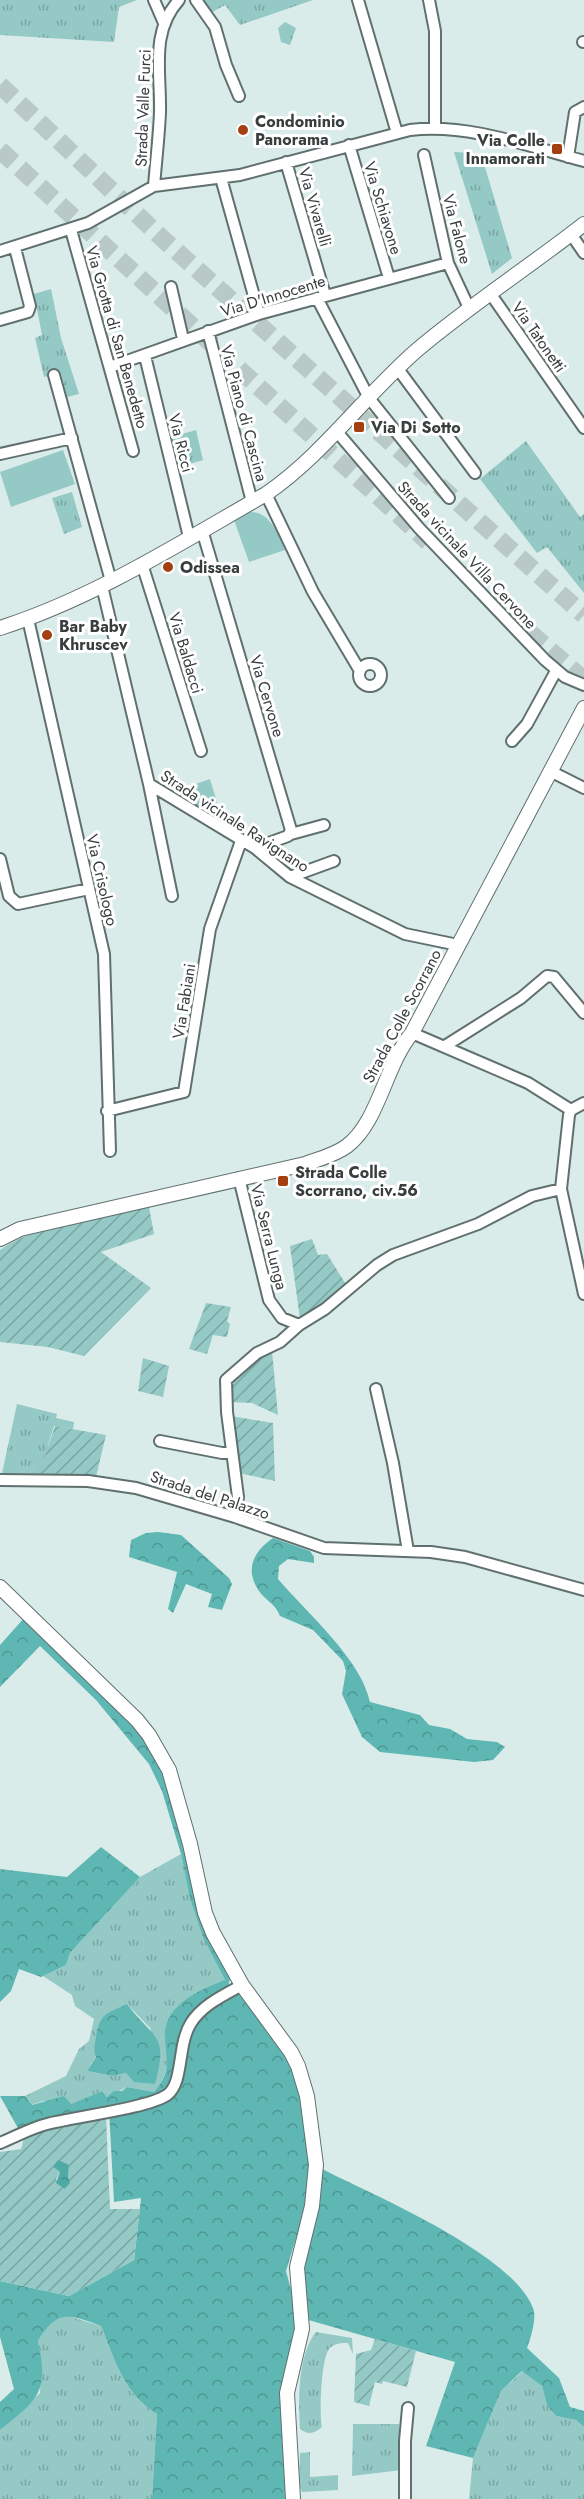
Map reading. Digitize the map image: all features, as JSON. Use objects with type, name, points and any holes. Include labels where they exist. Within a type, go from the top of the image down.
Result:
[{"type":"street","points":[[154,0],[164,22]]},
{"type":"street","name":"Strada Valle Furci","points":[[154,186],[160,108],[158,52],[164,22],[179,0]]},
{"type":"street","points":[[196,0],[215,27],[226,65],[239,96]]},
{"type":"street","points":[[358,0],[397,133]]},
{"type":"street","points":[[429,0],[435,31],[435,127]]},
{"type":"street","points":[[568,157],[575,112],[584,107]]},
{"type":"street","points":[[0,251],[71,230],[154,186],[221,178],[397,133],[435,127],[489,136],[584,161]]},
{"type":"street","name":"Via Schiavone","points":[[349,145],[389,278]]},
{"type":"street","name":"Via Falone","points":[[424,156],[448,263],[469,308]]},
{"type":"street","name":"Via Vivarelli","points":[[286,162],[320,296],[369,398],[448,498]]},
{"type":"street","points":[[221,178],[259,314]]},
{"type":"street","points":[[0,628],[28,620],[106,583],[266,494],[304,466],[398,369],[469,308],[584,224]]},
{"type":"street","name":"Via Grotta di San Benedetto","points":[[71,230],[133,452]]},
{"type":"street","points":[[571,234],[584,252]]},
{"type":"street","points":[[0,320],[28,312],[30,306],[15,248]]},
{"type":"street","name":"Via D'Innocente","points":[[110,367],[145,356],[148,351],[259,314],[448,263]]},
{"type":"street","points":[[171,287],[183,339]]},
{"type":"street","name":"Via Tatonetti","points":[[490,292],[584,428]]},
{"type":"street","name":"Via Piano di Cascina","points":[[207,331],[252,502]]},
{"type":"street","name":"Via Ricci","points":[[145,356],[189,537]]},
{"type":"street","points":[[398,369],[476,473]]},
{"type":"street","name":"Strada vicinale Ravignano","points":[[54,375],[72,438],[106,583],[149,784],[255,849],[290,877],[396,930],[430,941],[458,945]]},
{"type":"street","name":"Strada vicinale Villa Cervone","points":[[338,433],[419,528],[556,671],[584,685]]},
{"type":"street","points":[[0,454],[72,438]]},
{"type":"street","points":[[266,494],[313,592],[360,671]]},
{"type":"street","name":"Via Cervone","points":[[202,530],[291,834]]},
{"type":"street","name":"Via Baldacci","points":[[142,564],[201,751]]},
{"type":"street","name":"Via Crisologo","points":[[28,620],[104,954],[110,1151]]},
{"type":"street","points":[[512,741],[534,713],[556,671]]},
{"type":"street","name":"Strada Colle Scorrano","points":[[0,1239],[20,1230],[305,1164],[346,1146],[362,1129],[391,1064],[412,1034],[584,708]]},
{"type":"street","points":[[552,772],[584,788]]},
{"type":"street","points":[[149,784],[172,896]]},
{"type":"street","points":[[255,849],[291,834],[324,825]]},
{"type":"street","name":"Via Fabiani","points":[[107,1111],[184,1092],[210,929],[241,841]]},
{"type":"street","points":[[0,859],[9,896],[18,904],[89,889]]},
{"type":"street","points":[[290,877],[334,861]]},
{"type":"street","points":[[445,1046],[521,998],[547,976],[554,977],[584,1013]]},
{"type":"street","points":[[412,1034],[528,1083],[571,1110]]},
{"type":"street","points":[[571,1110],[584,1103]]},
{"type":"street","points":[[571,1110],[561,1189],[584,1294]]},
{"type":"street","name":"Via Serra Lunga","points":[[239,1178],[269,1300],[282,1318],[299,1325]]},
{"type":"street","points":[[235,1517],[238,1497],[226,1380],[257,1353],[280,1342],[299,1325],[325,1309],[377,1265],[393,1255],[478,1224],[532,1196],[561,1189]]},
{"type":"street","points":[[375,1389],[393,1463],[408,1551]]},
{"type":"street","points":[[160,1441],[232,1453]]},
{"type":"street","name":"Strada del Palazzo","points":[[0,1480],[88,1481],[136,1488],[235,1517],[324,1548],[408,1551],[465,1557],[584,1590]]},
{"type":"street","points":[[0,1587],[137,1720],[149,1735],[169,1770],[181,1809],[205,1913],[224,1957],[298,2066],[307,2096],[316,2165],[312,2206],[297,2267],[302,2328],[287,2393],[292,2499]]},
{"type":"street","points":[[0,2143],[43,2124],[139,2105],[166,2096],[174,2088],[179,2077],[180,2049],[191,2021],[207,2005],[242,1985]]},
{"type":"street","points":[[405,2499],[405,2441],[408,2408]]},
{"type":"green space","points":[[0,0],[137,0],[119,7],[114,42],[0,35]]},
{"type":"green space","points":[[198,0],[313,0],[240,25],[225,5],[209,14]]},
{"type":"green space","points":[[285,22],[296,28],[290,45],[281,42],[278,28]]},
{"type":"green space","points":[[454,152],[489,154],[485,167],[512,258],[492,274]]},
{"type":"green space","points":[[51,289],[61,338],[79,394],[67,397],[61,373],[44,377],[35,338],[42,335],[34,294]]},
{"type":"green space","points":[[196,430],[203,460],[176,468],[168,438]]},
{"type":"green space","points":[[526,441],[580,517],[584,514],[584,593],[547,547],[537,553],[480,479]]},
{"type":"green space","points":[[63,450],[75,484],[11,507],[0,472]]},
{"type":"green space","points":[[72,492],[82,527],[64,534],[52,498]]},
{"type":"green space","points":[[250,512],[263,515],[268,519],[285,550],[249,562],[234,520]]},
{"type":"green space","points":[[210,779],[223,823],[173,792],[185,784],[187,787]]},
{"type":"green space","points":[[148,1202],[154,1234],[101,1252],[151,1288],[84,1356],[48,1347],[0,1342],[0,1250],[32,1233]]},
{"type":"green space","points":[[312,1239],[318,1255],[327,1254],[347,1286],[328,1303],[300,1319],[290,1246]]},
{"type":"green space","points":[[206,1303],[231,1307],[227,1321],[230,1324],[227,1337],[213,1335],[207,1354],[189,1349]]},
{"type":"green space","points":[[272,1351],[278,1415],[252,1403],[230,1402],[233,1378],[257,1358]]},
{"type":"green space","points":[[143,1358],[169,1366],[163,1397],[138,1391]]},
{"type":"green space","points":[[17,1404],[57,1414],[56,1418],[74,1422],[73,1429],[54,1426],[45,1455],[25,1478],[1,1478]]},
{"type":"green space","points":[[231,1416],[273,1423],[275,1481],[239,1473]]},
{"type":"green space","points":[[55,1426],[106,1435],[95,1481],[25,1478],[45,1455]]},
{"type":"green space","points":[[146,1533],[181,1535],[229,1578],[232,1584],[222,1610],[208,1607],[212,1594],[186,1584],[173,1613],[168,1609],[177,1572],[129,1557],[131,1540]]},
{"type":"green space","points":[[273,1538],[310,1551],[314,1557],[314,1563],[288,1559],[279,1566],[278,1579],[345,1653],[365,1686],[370,1702],[420,1715],[429,1725],[450,1729],[467,1739],[497,1742],[505,1747],[493,1760],[474,1762],[380,1752],[362,1737],[342,1694],[346,1671],[343,1661],[313,1630],[280,1616],[255,1583],[252,1575],[253,1561],[266,1543]]},
{"type":"green space","points":[[25,1617],[136,1726],[163,1771],[230,1979],[227,1990],[242,1985],[295,2067],[313,2164],[306,2205],[286,2271],[295,2304],[297,2325],[280,2401],[284,2422],[285,2499],[152,2499],[157,2414],[136,2397],[128,2386],[116,2364],[101,2326],[72,2317],[58,2319],[51,2323],[38,2341],[42,2372],[38,2393],[24,2410],[0,2430],[0,2402],[14,2389],[0,2337],[0,2281],[69,2296],[134,2260],[141,2198],[114,2202],[109,2110],[19,2130],[0,2096],[25,2096],[32,2105],[64,2096],[71,2104],[102,2091],[107,2097],[114,2091],[122,2091],[127,2087],[154,2092],[166,2072],[165,2036],[166,2025],[171,2015],[177,2007],[195,1994],[225,1980],[203,1937],[190,1898],[181,1854],[162,1791],[149,1764],[96,1700],[40,1646],[0,1687],[0,1645]]},
{"type":"green space","points":[[101,1847],[140,1877],[70,1953],[66,1965],[41,1977],[19,1969],[11,1991],[0,2002],[0,1869],[67,1877]]},
{"type":"green space","points":[[181,1854],[198,1919],[225,1980],[165,2036],[167,2066],[163,2079],[154,2092],[127,2087],[107,2097],[102,2091],[71,2104],[43,2101],[31,2105],[25,2096],[66,2076],[79,2049],[89,2041],[94,2019],[75,2006],[72,1995],[43,1976],[66,1965],[70,1953],[140,1877]],"holes":[[[127,2004],[151,2029],[126,2073],[113,2076],[87,2071]]]},
{"type":"green space","points":[[127,2004],[156,2038],[159,2046],[159,2067],[155,2084],[134,2082],[126,2073],[113,2076],[87,2071],[96,2057],[94,2050],[96,2037],[102,2019],[105,2015]]},
{"type":"green space","points":[[106,2115],[110,2209],[140,2209],[134,2260],[69,2296],[0,2281],[0,2152],[21,2149],[25,2135]],"holes":[[[69,2165],[70,2183],[65,2189],[56,2179],[60,2172],[53,2167]]]},
{"type":"green space","points":[[320,2168],[439,2227],[498,2267],[520,2287],[534,2312],[533,2328],[527,2348],[559,2378],[570,2407],[584,2411],[584,2427],[576,2420],[556,2416],[547,2405],[542,2386],[522,2371],[501,2391],[473,2458],[426,2446],[455,2362],[305,2319],[302,2259]]},
{"type":"green space","points":[[65,2315],[101,2326],[116,2364],[128,2386],[136,2397],[157,2414],[152,2499],[0,2499],[0,2430],[40,2393],[41,2358],[38,2341],[49,2322]]},
{"type":"green space","points":[[316,2332],[352,2338],[353,2354],[348,2343],[334,2345],[327,2353],[322,2386],[322,2427],[308,2433],[300,2429],[300,2378],[306,2352]]},
{"type":"green space","points":[[375,2339],[416,2351],[407,2387],[383,2381],[382,2384],[375,2382],[369,2406],[354,2402],[356,2354],[371,2350]]},
{"type":"green space","points":[[523,2371],[542,2386],[547,2405],[556,2416],[576,2420],[584,2427],[584,2499],[469,2499],[473,2458],[501,2391]]},
{"type":"green space","points":[[353,2424],[399,2424],[402,2470],[352,2476]]},
{"type":"green space","points":[[310,2452],[310,2477],[338,2475],[338,2490],[302,2492],[299,2484],[300,2453]]},
{"type":"water","points":[[58,2160],[69,2165],[70,2183],[65,2189],[56,2183],[60,2172],[53,2167]]},
{"type":"tunnel","points":[[0,85],[164,240],[584,615]]},
{"type":"tunnel","points":[[0,150],[428,542]]},
{"type":"tunnel","points":[[489,597],[584,680]]},
{"type":"place","name":"Condominio Panorama","points":[[243,130]]},
{"type":"place","name":"Via Colle Innamorati","points":[[557,149]]},
{"type":"place","name":"Via Di Sotto","points":[[359,427]]},
{"type":"place","name":"Odissea","points":[[168,567]]},
{"type":"place","name":"Bar Baby Khruscev","points":[[47,635]]},
{"type":"place","name":"Strada Colle Scorrano, civ.56","points":[[283,1181]]}]
